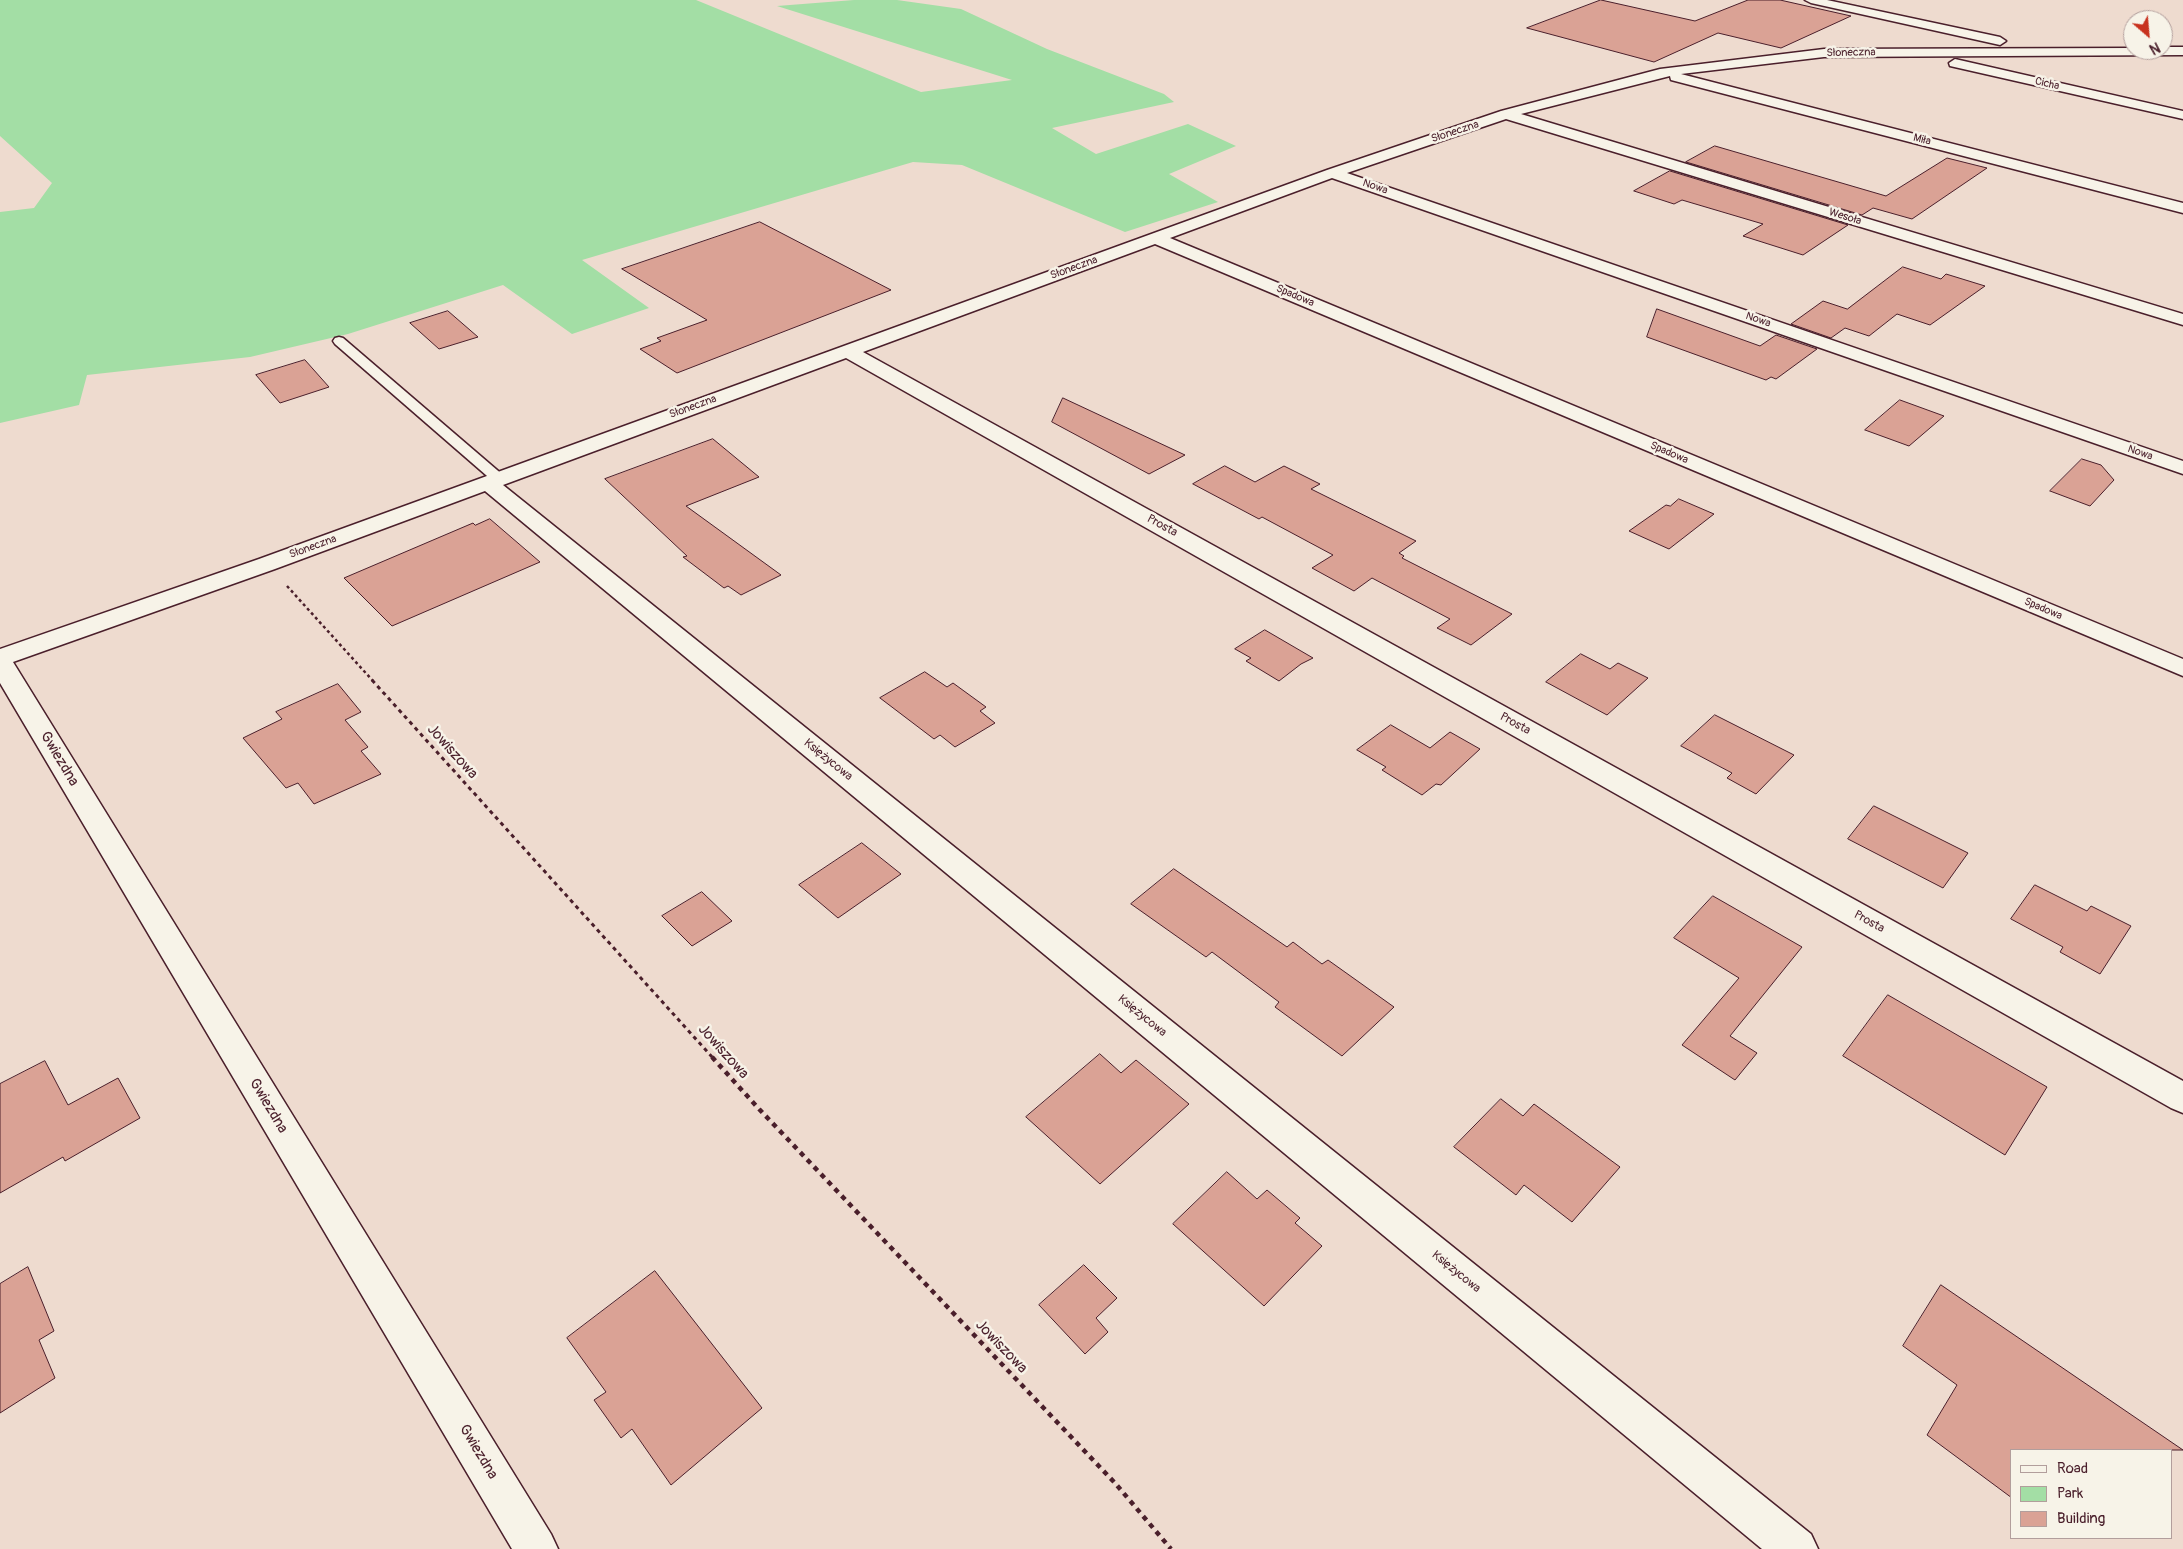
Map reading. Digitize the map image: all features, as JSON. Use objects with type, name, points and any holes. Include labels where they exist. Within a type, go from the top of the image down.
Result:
[{"type":"street","points":[[1811,0],[2048,52]]},
{"type":"street","name":"Słoneczna","points":[[0,658],[267,564],[1332,172],[1506,114],[1660,73],[1824,53],[2183,51]]},
{"type":"street","name":"Cicha","points":[[1911,53],[2183,115]]},
{"type":"street","name":"Miła","points":[[1660,73],[2183,208]]},
{"type":"street","name":"Wesoła","points":[[1506,114],[2183,320]]},
{"type":"street","name":"Nowa","points":[[1332,172],[2183,468]]},
{"type":"street","name":"Spadowa","points":[[1155,238],[2183,668]]},
{"type":"street","name":"Prosta","points":[[848,350],[2183,1098]]},
{"type":"street","name":"Księżycowa","points":[[493,481],[1796,1549]]},
{"type":"street","name":"Gwiezdna","points":[[0,662],[536,1549]]},
{"type":"lane","points":[[339,341],[493,481]]},
{"type":"path","name":"Jowiszowa","points":[[267,564],[759,1109],[1115,1483],[1171,1549]]},
{"type":"green space","points":[[0,0],[696,0],[921,92],[1012,80],[777,6],[854,0],[897,0],[961,9],[1047,49],[1164,94],[1174,102],[1052,128],[1096,154],[1188,124],[1236,146],[1169,174],[1218,202],[1125,232],[962,165],[913,162],[582,260],[649,308],[572,334],[503,285],[348,334],[250,357],[87,375],[79,405],[0,423],[0,212],[34,208],[52,183],[0,136]]},
{"type":"building","points":[[1601,0],[1695,21],[1748,0],[1780,0],[1851,16],[1781,48],[1718,33],[1654,62],[1527,28]]},
{"type":"building","points":[[1715,146],[1886,196],[1947,158],[1987,168],[1912,219],[1873,208],[1862,215],[1686,162]]},
{"type":"building","points":[[1670,171],[1848,225],[1803,255],[1743,236],[1763,224],[1682,200],[1674,204],[1634,191]]},
{"type":"building","points":[[760,222],[891,290],[677,373],[640,349],[661,341],[657,338],[707,320],[622,269]]},
{"type":"building","points":[[1903,267],[1941,279],[1946,274],[1985,286],[1930,325],[1897,314],[1869,336],[1845,328],[1831,338],[1791,324],[1823,301],[1847,309]]},
{"type":"building","points":[[1657,309],[1760,346],[1776,335],[1817,349],[1776,379],[1771,377],[1766,380],[1647,337]]},
{"type":"building","points":[[448,311],[478,337],[439,349],[410,323]]},
{"type":"building","points":[[305,360],[329,387],[280,403],[256,375]]},
{"type":"building","points":[[1063,398],[1185,455],[1149,474],[1052,422]]},
{"type":"building","points":[[1900,400],[1944,416],[1909,446],[1865,430]]},
{"type":"building","points":[[713,439],[759,477],[686,506],[781,575],[741,595],[728,586],[724,588],[683,557],[687,556],[605,479]]},
{"type":"building","points":[[2082,459],[2101,465],[2114,480],[2090,506],[2050,491]]},
{"type":"building","points":[[1225,466],[1255,482],[1284,466],[1320,484],[1311,489],[1416,541],[1399,553],[1404,556],[1402,558],[1512,614],[1471,645],[1437,628],[1450,619],[1372,578],[1354,591],[1312,568],[1333,555],[1262,517],[1259,519],[1193,484]]},
{"type":"building","points":[[1679,499],[1714,514],[1669,549],[1629,531],[1666,505],[1670,506]]},
{"type":"building","points":[[490,519],[540,562],[392,626],[344,578],[473,523],[475,525]]},
{"type":"building","points":[[1265,630],[1313,658],[1301,664],[1279,681],[1246,661],[1251,658],[1235,649]]},
{"type":"building","points":[[1581,654],[1610,669],[1618,663],[1648,678],[1607,715],[1546,682]]},
{"type":"building","points":[[925,672],[947,687],[953,683],[986,707],[980,711],[995,723],[955,747],[940,735],[934,739],[880,698]]},
{"type":"building","points":[[338,684],[361,712],[345,720],[368,747],[361,751],[381,774],[314,804],[298,783],[286,788],[243,738],[282,719],[276,712]]},
{"type":"building","points":[[1715,715],[1794,755],[1756,794],[1727,778],[1732,773],[1681,746]]},
{"type":"building","points":[[1391,725],[1430,748],[1450,732],[1480,749],[1441,785],[1436,784],[1422,795],[1382,770],[1386,767],[1357,750]]},
{"type":"building","points":[[1874,806],[1968,853],[1943,888],[1848,839]]},
{"type":"building","points":[[862,843],[901,874],[838,918],[799,885]]},
{"type":"building","points":[[1174,869],[1287,947],[1293,942],[1322,964],[1328,960],[1394,1007],[1342,1056],[1275,1007],[1279,1002],[1212,952],[1206,957],[1131,904]]},
{"type":"building","points":[[2035,885],[2087,911],[2091,906],[2131,926],[2100,974],[2060,952],[2063,947],[2011,919]]},
{"type":"building","points":[[702,892],[732,921],[692,946],[662,916]]},
{"type":"building","points":[[1713,896],[1802,947],[1730,1036],[1757,1053],[1735,1080],[1682,1045],[1739,978],[1674,938]]},
{"type":"building","points":[[1888,995],[2047,1087],[2005,1155],[1843,1056]]},
{"type":"building","points":[[1100,1054],[1121,1073],[1136,1060],[1189,1104],[1100,1184],[1026,1117]]},
{"type":"building","points":[[45,1061],[68,1105],[118,1078],[140,1118],[65,1161],[63,1157],[0,1193],[0,1084]]},
{"type":"building","points":[[1501,1099],[1523,1116],[1534,1104],[1620,1167],[1572,1222],[1524,1185],[1516,1195],[1454,1147]]},
{"type":"building","points":[[1227,1172],[1257,1199],[1267,1190],[1300,1218],[1295,1223],[1322,1246],[1264,1306],[1173,1224]]},
{"type":"building","points":[[1084,1265],[1117,1298],[1096,1318],[1108,1332],[1085,1354],[1039,1305]]},
{"type":"building","points":[[28,1267],[54,1331],[39,1340],[55,1378],[0,1413],[0,1284]]},
{"type":"building","points":[[655,1271],[762,1408],[671,1485],[632,1429],[621,1438],[594,1400],[606,1392],[567,1338]]},
{"type":"building","points":[[1941,1285],[2183,1450],[2010,1449],[2010,1497],[1927,1435],[1957,1385],[1903,1346]]}]
